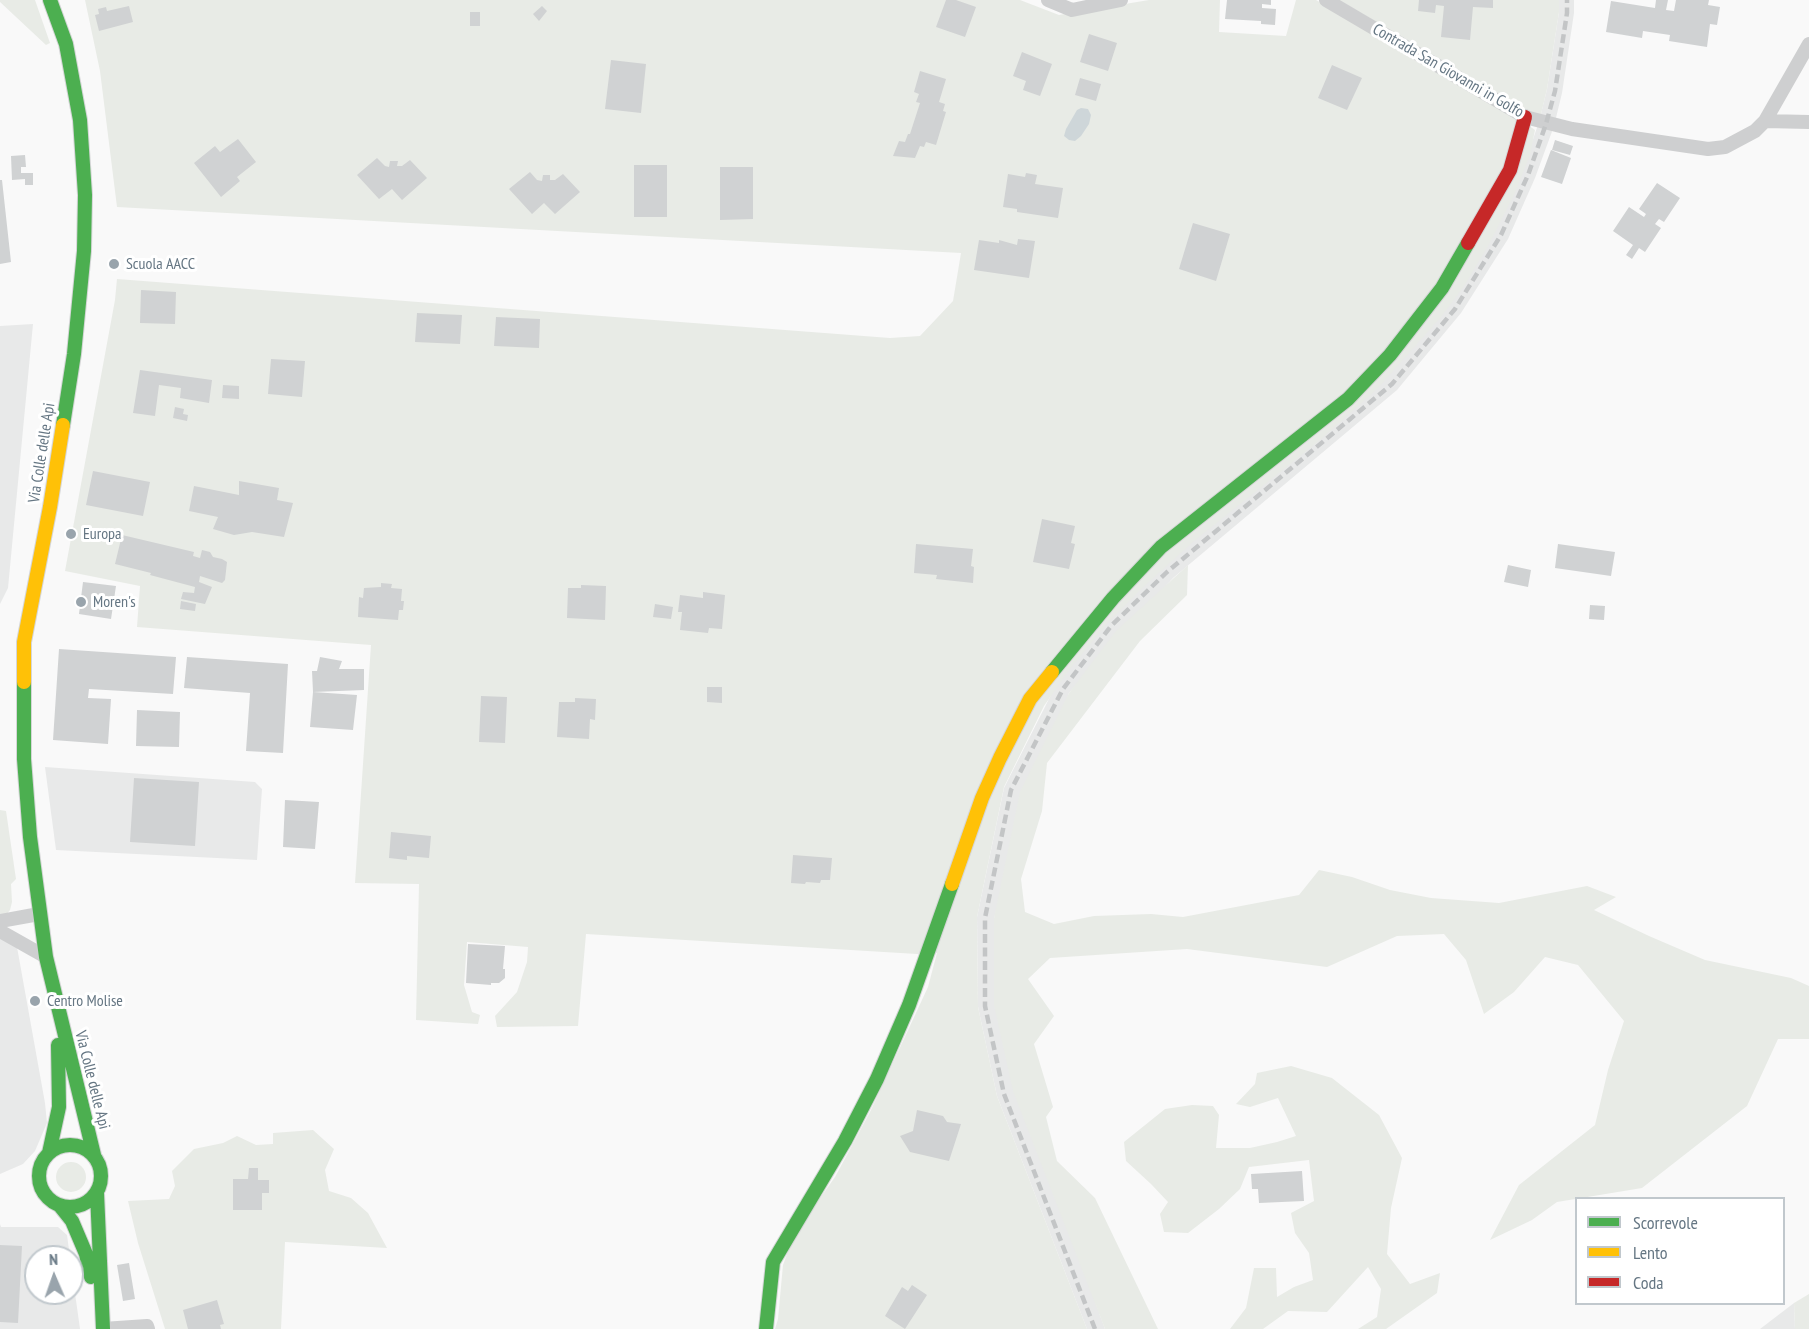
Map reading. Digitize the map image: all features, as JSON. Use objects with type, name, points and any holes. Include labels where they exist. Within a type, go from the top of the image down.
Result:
[{"type":"main road","name":"Via Colle delle Api","points":[[50,0],[66,44],[80,120],[85,195],[84,251],[74,354],[50,507],[24,642],[24,759],[30,837],[46,957],[94,1155]]},
{"type":"main road","points":[[766,1329],[773,1262],[845,1142],[877,1079],[909,1005],[982,798],[1030,699],[1113,598],[1161,548],[1348,399],[1390,355],[1457,265],[1510,170],[1525,117]]},
{"type":"main road","name":"Via Colle delle Api","points":[[49,1153],[60,1107],[58,1012]]},
{"type":"main road","points":[[72,1145],[84,1148],[94,1155],[102,1173],[97,1193],[87,1203],[74,1207],[60,1206],[50,1201],[42,1191],[39,1178],[41,1165],[49,1153],[59,1147],[72,1145]]},
{"type":"main road","points":[[97,1193],[103,1329]]},
{"type":"main road","points":[[60,1206],[72,1221],[86,1254],[103,1329]]},
{"type":"street","points":[[1048,0],[1072,10],[1121,0]]},
{"type":"street","name":"Contrada San Giovanni in Golfo","points":[[1326,0],[1525,117],[1572,129],[1708,149],[1725,147],[1755,131],[1765,121],[1809,44]]},
{"type":"street","points":[[1765,121],[1809,122]]},
{"type":"street","points":[[0,921],[39,914]]},
{"type":"street","points":[[0,931],[46,957]]},
{"type":"street","points":[[103,1329],[147,1326],[148,1329]]},
{"type":"shaded area","points":[[0,0],[35,0],[50,43],[46,45]]},
{"type":"shaded area","points":[[85,0],[1020,0],[1059,15],[1149,0],[1220,0],[1219,32],[1286,36],[1296,0],[1316,0],[1535,130],[1530,155],[1514,195],[1488,246],[1464,286],[1441,317],[1377,389],[1320,440],[1194,541],[1138,592],[1104,627],[1069,670],[1044,706],[1004,787],[977,917],[978,1007],[997,1096],[1087,1329],[775,1329],[783,1265],[794,1235],[835,1177],[870,1112],[928,987],[937,953],[917,954],[586,934],[578,1026],[497,1027],[495,1016],[517,992],[527,962],[528,947],[467,942],[464,985],[472,1012],[480,1015],[478,1024],[416,1020],[419,884],[355,883],[371,645],[137,627],[140,586],[65,571],[117,279],[890,338],[920,336],[953,301],[961,253],[117,207],[100,71]]},
{"type":"shaded area","points":[[1339,0],[1559,0],[1547,89],[1540,118]]},
{"type":"shaded area","points":[[1559,0],[1574,0],[1574,13],[1562,93],[1554,126],[1535,178],[1508,239],[1461,313],[1397,390],[1173,578],[1069,693],[994,918],[1080,1260],[1105,1329],[1087,1329],[997,1096],[978,1007],[977,917],[1004,788],[1056,685],[1105,621],[1521,173],[1539,122],[1547,89]]},
{"type":"shaded area","points":[[1088,109],[1091,115],[1089,124],[1075,141],[1069,140],[1064,136],[1066,129],[1077,110]]},
{"type":"shaded area","points":[[33,324],[8,588],[0,604],[0,326]]},
{"type":"shaded area","points":[[1188,565],[1187,595],[1140,641],[1047,763],[1042,811],[1021,879],[1025,912],[1054,924],[1094,916],[1151,914],[1183,917],[1299,895],[1319,870],[1352,877],[1390,890],[1431,898],[1499,903],[1587,886],[1616,897],[1594,910],[1649,936],[1705,960],[1791,978],[1809,986],[1809,1039],[1778,1039],[1747,1106],[1642,1188],[1575,1197],[1575,1199],[1557,1202],[1532,1220],[1490,1240],[1519,1185],[1595,1125],[1608,1070],[1624,1021],[1578,965],[1545,957],[1514,992],[1484,1014],[1466,960],[1444,934],[1397,936],[1327,967],[1187,949],[1050,958],[1028,979],[1054,1016],[1034,1044],[1053,1107],[1046,1117],[1057,1161],[1095,1198],[1158,1329],[1105,1329],[1013,1091],[994,1005],[994,918],[1020,792],[1069,693],[1116,631]]},
{"type":"shaded area","points":[[45,767],[255,782],[262,789],[257,860],[56,850]]},
{"type":"shaded area","points":[[0,810],[6,811],[16,879],[11,884],[10,910],[6,915],[0,916]]},
{"type":"shaded area","points":[[0,938],[17,947],[47,1123],[35,1151],[23,1164],[0,1174]]},
{"type":"shaded area","points":[[1291,1066],[1332,1078],[1379,1115],[1402,1158],[1391,1208],[1387,1254],[1410,1284],[1440,1273],[1437,1293],[1386,1329],[1358,1329],[1377,1317],[1381,1289],[1368,1267],[1327,1312],[1288,1311],[1263,1329],[1230,1329],[1246,1308],[1254,1268],[1276,1268],[1277,1297],[1313,1280],[1309,1253],[1295,1233],[1291,1213],[1314,1201],[1309,1160],[1249,1167],[1240,1189],[1188,1233],[1164,1232],[1160,1214],[1168,1202],[1126,1161],[1124,1142],[1165,1109],[1192,1105],[1213,1106],[1219,1115],[1216,1148],[1250,1148],[1296,1136],[1278,1098],[1250,1107],[1236,1104],[1255,1084],[1257,1073]]},
{"type":"shaded area","points":[[313,1130],[334,1149],[325,1170],[329,1191],[351,1198],[368,1213],[387,1248],[285,1242],[281,1329],[165,1329],[138,1243],[128,1201],[169,1199],[175,1186],[172,1171],[194,1149],[223,1143],[237,1136],[256,1145],[273,1144],[273,1133]]},
{"type":"shaded area","points":[[71,1162],[77,1163],[85,1171],[85,1183],[77,1191],[71,1192],[65,1191],[57,1183],[56,1177],[57,1171],[65,1163]]},
{"type":"shaded area","points":[[0,1224],[1,1227],[58,1227],[67,1235],[68,1245],[24,1245],[24,1305],[77,1305],[80,1329],[0,1329]]},
{"type":"shaded area","points":[[1809,1294],[1809,1329],[1795,1329],[1794,1303]]},
{"type":"shaded area","points":[[1794,1303],[1795,1329],[1760,1329]]},
{"type":"building","points":[[946,0],[956,0],[976,7],[965,37],[936,27]]},
{"type":"building","points":[[1227,0],[1271,0],[1271,5],[1262,4],[1262,8],[1276,9],[1275,25],[1261,24],[1261,21],[1225,19]]},
{"type":"building","points":[[1419,0],[1493,0],[1493,8],[1473,7],[1470,40],[1441,37],[1444,6],[1436,5],[1435,13],[1418,11]]},
{"type":"building","points":[[1656,0],[1668,0],[1666,10],[1674,11],[1676,0],[1709,0],[1708,5],[1720,7],[1717,25],[1710,24],[1707,47],[1669,41],[1670,35],[1643,31],[1642,38],[1606,32],[1611,1],[1655,8]]},
{"type":"building","points":[[129,6],[133,22],[99,31],[95,15],[99,14],[98,9],[106,7],[107,11]]},
{"type":"building","points":[[542,6],[547,11],[539,21],[533,14]]},
{"type":"building","points":[[470,12],[480,12],[480,26],[470,26]]},
{"type":"building","points":[[1089,34],[1117,43],[1108,71],[1080,62]]},
{"type":"building","points":[[1022,52],[1052,64],[1040,96],[1023,90],[1026,81],[1013,76]]},
{"type":"building","points":[[611,60],[646,64],[641,113],[605,109]]},
{"type":"building","points":[[1332,65],[1362,78],[1347,110],[1318,98]]},
{"type":"building","points":[[920,71],[946,79],[939,102],[945,104],[943,111],[946,112],[936,145],[926,142],[924,147],[920,146],[915,158],[893,156],[899,141],[905,142],[910,134],[920,103],[916,102],[919,94],[914,92]]},
{"type":"building","points":[[1080,78],[1101,84],[1096,101],[1075,95]]},
{"type":"building","points":[[238,139],[256,162],[237,177],[240,181],[221,197],[194,163],[215,146],[220,152]]},
{"type":"building","points":[[1555,140],[1573,146],[1570,155],[1552,150]]},
{"type":"building","points":[[1551,150],[1571,158],[1562,184],[1541,177]]},
{"type":"building","points":[[25,155],[26,167],[21,167],[21,173],[33,173],[33,185],[25,185],[25,179],[12,180],[11,156]]},
{"type":"building","points":[[377,158],[389,167],[390,161],[398,161],[397,166],[402,166],[410,160],[427,178],[402,200],[392,189],[379,199],[357,175]]},
{"type":"building","points":[[634,165],[667,165],[667,217],[634,217]]},
{"type":"building","points":[[720,167],[753,167],[753,219],[720,220]]},
{"type":"building","points":[[530,172],[537,180],[542,181],[543,175],[550,175],[550,180],[555,180],[563,174],[580,192],[555,214],[544,203],[532,214],[509,189]]},
{"type":"building","points":[[1026,173],[1037,175],[1035,184],[1063,188],[1058,218],[1017,212],[1017,209],[1003,207],[1008,174],[1025,177]]},
{"type":"building","points":[[0,180],[2,180],[11,262],[0,264]]},
{"type":"building","points":[[1657,183],[1680,198],[1664,222],[1659,219],[1655,224],[1661,228],[1645,252],[1639,248],[1632,259],[1626,255],[1633,245],[1613,231],[1629,207],[1644,217],[1646,214],[1639,209]]},
{"type":"building","points":[[1193,223],[1230,234],[1216,281],[1179,269]]},
{"type":"building","points":[[1018,239],[1035,241],[1029,278],[974,270],[979,240],[999,243],[999,240],[1017,245]]},
{"type":"building","points":[[141,290],[176,292],[175,324],[140,323]]},
{"type":"building","points":[[417,313],[462,315],[460,344],[415,342]]},
{"type":"building","points":[[496,317],[540,319],[539,348],[494,346]]},
{"type":"building","points":[[271,359],[305,361],[302,397],[268,394]]},
{"type":"building","points":[[140,370],[212,380],[209,403],[180,398],[181,388],[159,385],[155,416],[133,413]]},
{"type":"building","points":[[223,385],[239,386],[239,399],[222,398]]},
{"type":"building","points":[[175,407],[184,409],[183,414],[188,415],[187,421],[173,418]]},
{"type":"building","points":[[93,471],[150,482],[143,516],[86,505]]},
{"type":"building","points":[[239,481],[279,488],[277,500],[293,503],[284,537],[252,532],[234,535],[213,529],[218,517],[189,511],[194,486],[239,495]]},
{"type":"building","points":[[1042,519],[1075,526],[1071,543],[1075,544],[1069,569],[1033,562]]},
{"type":"building","points":[[122,535],[194,552],[193,556],[200,558],[202,550],[210,552],[213,557],[227,562],[225,580],[222,583],[200,576],[199,582],[212,587],[205,604],[181,599],[183,592],[194,593],[195,587],[115,564]]},
{"type":"building","points":[[916,544],[973,549],[971,566],[974,567],[973,583],[936,579],[937,575],[914,573]]},
{"type":"building","points":[[1558,544],[1615,552],[1611,576],[1555,568]]},
{"type":"building","points":[[1508,565],[1531,570],[1528,587],[1504,582]]},
{"type":"building","points":[[83,582],[116,586],[111,619],[79,614]]},
{"type":"building","points":[[381,583],[392,584],[391,588],[402,589],[403,610],[399,610],[398,620],[358,617],[359,597],[363,598],[364,588],[381,587]]},
{"type":"building","points":[[581,585],[606,586],[605,620],[567,618],[568,588],[581,588]]},
{"type":"building","points":[[703,592],[725,595],[722,629],[709,628],[708,633],[680,630],[682,612],[678,612],[680,595],[703,598]]},
{"type":"building","points":[[181,601],[196,604],[195,611],[180,609]]},
{"type":"building","points":[[655,604],[673,607],[671,619],[653,617]]},
{"type":"building","points":[[1590,605],[1605,606],[1604,620],[1589,619]]},
{"type":"building","points":[[59,649],[176,657],[173,694],[89,689],[88,698],[111,699],[108,744],[53,740]]},
{"type":"building","points":[[187,657],[288,664],[283,753],[246,751],[250,693],[184,688]]},
{"type":"building","points":[[320,657],[342,661],[339,669],[364,669],[364,690],[313,692],[312,671],[317,671]]},
{"type":"building","points":[[707,687],[722,687],[722,703],[707,702]]},
{"type":"building","points":[[313,692],[357,695],[353,730],[310,727]]},
{"type":"building","points":[[481,696],[507,697],[505,743],[479,742]]},
{"type":"building","points":[[575,698],[596,699],[595,720],[590,719],[589,739],[557,737],[559,702],[575,702]]},
{"type":"building","points":[[137,710],[180,712],[179,747],[136,746]]},
{"type":"building","points":[[134,778],[199,782],[195,846],[130,842]]},
{"type":"building","points":[[285,800],[319,802],[315,849],[283,847]]},
{"type":"building","points":[[391,832],[431,836],[429,858],[407,856],[407,860],[389,858]]},
{"type":"building","points":[[793,855],[832,858],[830,880],[821,880],[820,883],[791,883]]},
{"type":"building","points":[[468,944],[505,946],[503,969],[505,969],[505,978],[491,985],[466,983]]},
{"type":"building","points":[[917,1110],[943,1116],[947,1122],[961,1124],[949,1161],[910,1152],[900,1136],[913,1131]]},
{"type":"building","points":[[249,1168],[258,1168],[258,1180],[269,1180],[269,1193],[262,1193],[262,1210],[233,1210],[233,1179],[248,1179]]},
{"type":"building","points":[[1302,1171],[1304,1201],[1259,1203],[1258,1189],[1252,1189],[1251,1174]]},
{"type":"building","points":[[0,1245],[22,1246],[18,1323],[0,1322]]},
{"type":"building","points":[[129,1263],[135,1299],[123,1301],[117,1265]]},
{"type":"building","points":[[912,1285],[927,1295],[905,1329],[885,1316],[902,1287],[908,1291]]},
{"type":"building","points":[[217,1300],[224,1324],[220,1325],[221,1329],[188,1329],[183,1310]]},
{"type":"railway","points":[[1095,1329],[1004,1094],[985,1006],[985,918],[1011,790],[1063,689],[1111,626],[1167,572],[1392,384],[1455,309],[1501,235],[1528,175],[1555,91],[1567,0]]},
{"type":"traffic: fast","points":[[50,0],[66,44],[80,120],[85,195],[84,251],[74,354],[63,425]]},
{"type":"traffic: fast","points":[[1052,672],[1113,598],[1161,547],[1348,399],[1390,355],[1442,288],[1468,243]]},
{"type":"traffic: fast","points":[[24,682],[24,759],[30,837],[46,957],[94,1155]]},
{"type":"traffic: fast","points":[[766,1329],[773,1262],[845,1141],[877,1079],[909,1005],[952,884]]},
{"type":"traffic: fast","points":[[49,1153],[59,1107],[58,1045]]},
{"type":"traffic: fast","points":[[70,1145],[82,1147],[92,1154],[99,1164],[101,1176],[99,1188],[92,1198],[82,1205],[70,1207],[58,1205],[48,1198],[41,1188],[39,1176],[41,1164],[48,1154],[58,1147],[70,1145]]},
{"type":"traffic: fast","points":[[97,1193],[103,1329]]},
{"type":"traffic: fast","points":[[60,1206],[72,1221],[86,1254],[91,1277]]},
{"type":"traffic: slow","points":[[24,682],[24,642],[63,425]]},
{"type":"traffic: slow","points":[[952,884],[982,798],[1000,758],[1030,699],[1052,672]]},
{"type":"traffic: jam","points":[[1468,243],[1510,170],[1525,117]]},
{"type":"place","name":"Scuola AACC","points":[[114,264]]},
{"type":"place","name":"Europa","points":[[71,534]]},
{"type":"place","name":"Moren's","points":[[81,602]]},
{"type":"place","name":"Centro Molise","points":[[35,1001]]}]
